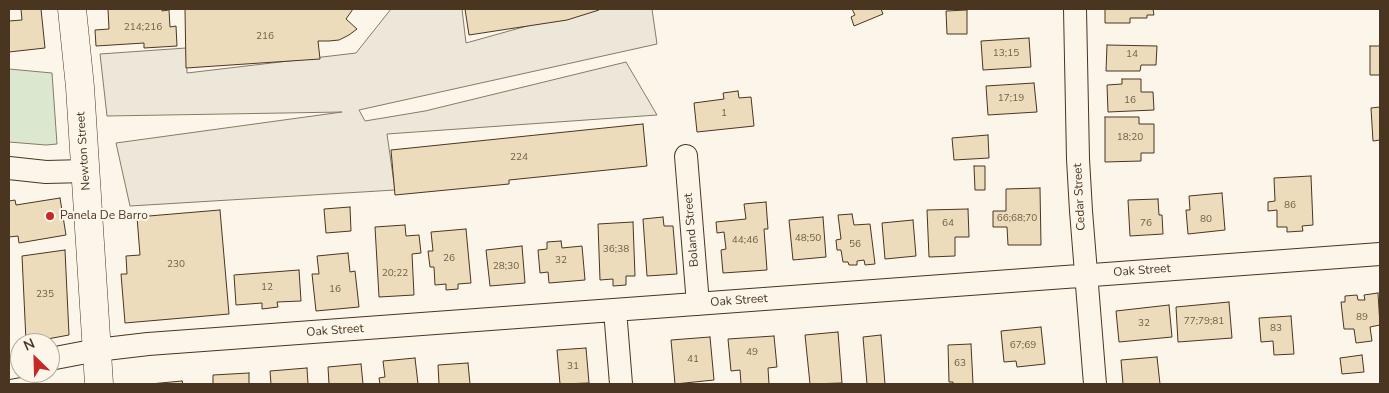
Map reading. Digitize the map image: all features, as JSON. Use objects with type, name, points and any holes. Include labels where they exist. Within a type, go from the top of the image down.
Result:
[{"type":"main road","name":"Newton Street","points":[[72,9],[80,87],[99,384]]},
{"type":"street","name":"Cedar Street","points":[[1075,9],[1078,159],[1095,384]]},
{"type":"street","name":"Boland Street","points":[[686,156],[698,304]]},
{"type":"street","points":[[9,168],[46,172],[86,171]]},
{"type":"street","name":"Oak Street","points":[[60,357],[97,350],[148,344],[1380,254]]},
{"type":"street","points":[[615,310],[621,384]]},
{"type":"green space","points":[[9,69],[52,73],[57,144],[9,142]]},
{"type":"shaded area","points":[[391,9],[462,9],[466,43],[588,9],[652,9],[657,44],[359,110],[365,121],[425,111],[626,62],[657,115],[387,134],[395,190],[130,206],[116,143],[342,112],[107,116],[100,54],[186,48],[187,73],[356,53]]},
{"type":"building","points":[[21,9],[41,9],[45,48],[9,52],[9,21],[22,20]]},
{"type":"building","points":[[108,9],[169,10],[170,27],[176,26],[177,46],[144,48],[144,43],[96,46],[95,30],[109,29]]},
{"type":"building","points":[[185,9],[353,9],[346,19],[357,29],[339,40],[318,41],[320,59],[186,68]]},
{"type":"building","points":[[465,9],[599,10],[567,20],[469,35]]},
{"type":"building","points":[[852,9],[881,9],[883,14],[854,26],[851,17],[855,15]]},
{"type":"building","points":[[1105,9],[1153,9],[1154,15],[1147,15],[1147,18],[1130,18],[1130,23],[1105,23]]},
{"type":"building","points":[[967,10],[967,34],[947,34],[946,11]]},
{"type":"building","points":[[1029,38],[1031,67],[983,70],[981,41]]},
{"type":"building","points":[[1107,45],[1157,46],[1156,65],[1141,65],[1140,71],[1106,71]]},
{"type":"building","points":[[1370,46],[1380,46],[1380,75],[1370,75]]},
{"type":"building","points":[[1122,79],[1141,79],[1141,92],[1153,92],[1154,110],[1108,112],[1107,85],[1122,84]]},
{"type":"building","points":[[1034,83],[1037,112],[988,115],[986,86]]},
{"type":"building","points":[[738,91],[739,98],[751,97],[754,126],[697,132],[694,103],[724,99],[723,93]]},
{"type":"building","points":[[1380,107],[1380,140],[1373,141],[1371,108]]},
{"type":"building","points":[[1105,117],[1139,117],[1139,124],[1154,124],[1154,153],[1141,153],[1141,161],[1105,162]]},
{"type":"building","points":[[643,124],[647,166],[509,180],[509,184],[395,195],[391,150]]},
{"type":"building","points":[[988,135],[989,158],[954,160],[952,138]]},
{"type":"building","points":[[974,166],[985,166],[985,190],[975,190]]},
{"type":"building","points":[[1311,176],[1313,225],[1302,226],[1303,231],[1287,232],[1287,227],[1277,227],[1277,210],[1268,211],[1268,202],[1275,201],[1274,178]]},
{"type":"building","points":[[1040,188],[1041,245],[1008,245],[1007,227],[993,227],[993,211],[1006,211],[1006,189]]},
{"type":"building","points":[[1222,193],[1225,230],[1188,234],[1186,210],[1190,210],[1189,196]]},
{"type":"building","points":[[60,198],[66,235],[19,243],[18,236],[9,237],[9,201],[15,200],[16,205]]},
{"type":"building","points":[[1158,199],[1159,215],[1162,215],[1163,234],[1130,236],[1128,200]]},
{"type":"building","points":[[766,202],[768,229],[764,229],[767,270],[723,273],[721,250],[726,249],[724,232],[717,233],[716,222],[746,219],[744,204]]},
{"type":"building","points":[[350,207],[351,231],[326,233],[324,209]]},
{"type":"building","points":[[968,209],[969,237],[955,237],[955,256],[929,257],[927,210]]},
{"type":"building","points":[[220,210],[229,314],[125,323],[121,274],[127,274],[126,256],[140,255],[137,217]]},
{"type":"building","points":[[852,214],[854,225],[870,224],[875,264],[865,265],[864,260],[857,261],[857,265],[849,265],[848,262],[843,262],[841,250],[837,250],[836,240],[841,239],[838,215]]},
{"type":"building","points":[[663,217],[664,226],[673,226],[677,274],[647,276],[643,219]]},
{"type":"building","points":[[823,217],[826,257],[793,260],[789,220]]},
{"type":"building","points":[[913,220],[916,256],[885,259],[882,223]]},
{"type":"building","points":[[633,222],[635,276],[626,276],[626,285],[613,286],[613,279],[600,280],[598,224]]},
{"type":"building","points":[[405,225],[406,236],[419,235],[421,253],[412,254],[414,295],[379,297],[375,227]]},
{"type":"building","points":[[466,229],[471,283],[458,284],[458,289],[446,290],[446,284],[435,285],[434,267],[430,267],[428,251],[433,251],[431,232]]},
{"type":"building","points":[[561,241],[562,248],[582,246],[585,280],[549,283],[548,272],[540,273],[538,250],[547,249],[547,242]]},
{"type":"building","points":[[522,246],[525,283],[490,286],[486,250]]},
{"type":"building","points":[[65,250],[69,335],[60,337],[60,333],[26,333],[22,256]]},
{"type":"building","points":[[348,253],[350,272],[355,271],[359,307],[316,311],[312,274],[319,274],[317,256]]},
{"type":"building","points":[[299,270],[301,301],[277,302],[278,307],[262,309],[262,303],[236,305],[234,275]]},
{"type":"building","points":[[1378,293],[1380,325],[1370,327],[1372,341],[1356,343],[1354,329],[1344,329],[1341,302],[1345,302],[1345,296],[1357,295],[1358,300],[1365,300],[1364,295]]},
{"type":"building","points":[[1229,302],[1232,338],[1178,342],[1176,307]]},
{"type":"building","points":[[1169,305],[1172,337],[1119,342],[1116,311]]},
{"type":"building","points":[[1291,316],[1294,354],[1274,355],[1273,341],[1261,342],[1259,318]]},
{"type":"building","points":[[1041,327],[1045,364],[1017,367],[1016,361],[1004,362],[1001,331]]},
{"type":"building","points":[[838,332],[842,383],[810,384],[805,335]]},
{"type":"building","points":[[881,335],[885,384],[867,384],[863,337]]},
{"type":"building","points":[[774,336],[777,367],[768,368],[769,384],[741,384],[740,370],[731,371],[728,339]]},
{"type":"building","points":[[710,337],[714,380],[675,384],[671,340]]},
{"type":"building","points":[[971,344],[973,384],[953,384],[953,382],[949,382],[948,345]]},
{"type":"building","points":[[586,348],[589,383],[560,384],[557,350]]},
{"type":"building","points":[[1362,355],[1364,372],[1342,374],[1340,358]]},
{"type":"building","points":[[1157,357],[1160,384],[1123,384],[1121,360]]},
{"type":"building","points":[[415,358],[418,384],[380,384],[379,378],[385,377],[383,361]]},
{"type":"building","points":[[468,363],[470,384],[439,384],[438,365]]},
{"type":"building","points":[[361,364],[363,384],[329,384],[328,367]]},
{"type":"building","points":[[307,368],[308,384],[271,384],[270,371]]},
{"type":"building","points":[[249,373],[249,384],[213,384],[213,375]]},
{"type":"building","points":[[182,381],[183,384],[150,384]]},
{"type":"place","name":"Panela De Barro","points":[[50,216]]}]
